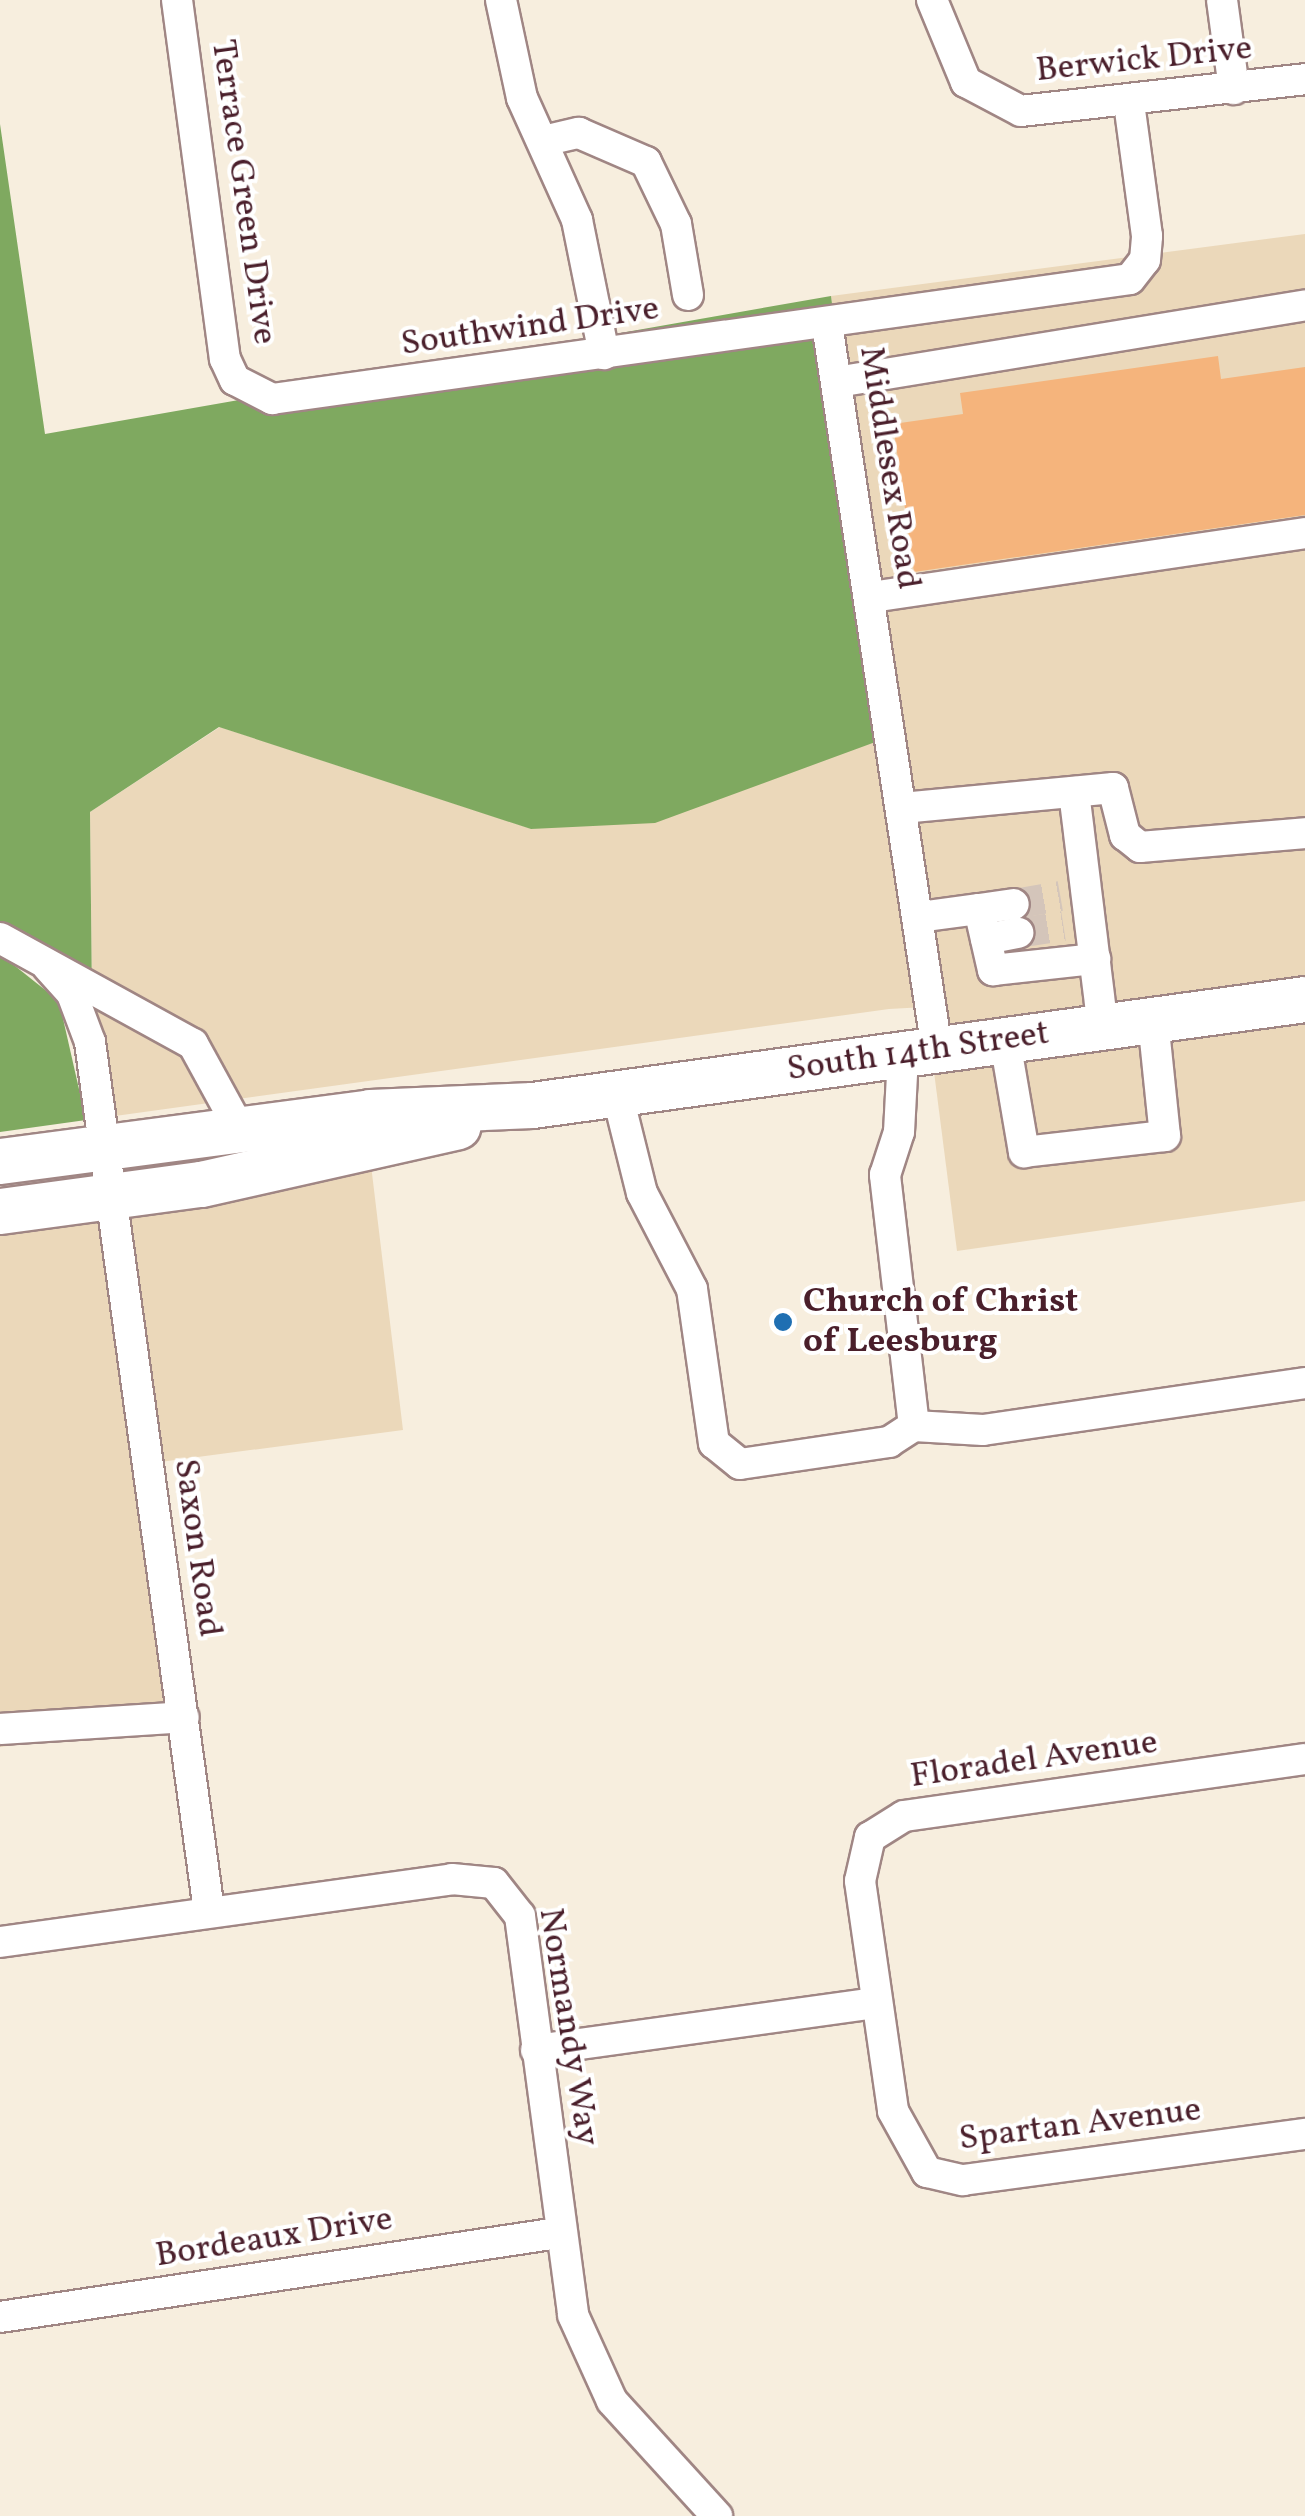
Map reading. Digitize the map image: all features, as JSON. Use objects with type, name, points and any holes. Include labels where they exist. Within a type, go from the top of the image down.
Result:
[{"type":"highway","name":"South 14th Street","points":[[0,1161],[240,1130],[532,1105],[1305,999]]},
{"type":"highway","name":"South 14th Street","points":[[0,1211],[112,1196],[380,1148],[532,1105]]},
{"type":"street","name":"Terrace Green Drive","points":[[177,0],[226,360],[245,388]]},
{"type":"street","points":[[501,0],[512,66],[577,220],[604,354]]},
{"type":"street","name":"Berwick Drive","points":[[932,0],[950,58],[993,101],[1053,112],[1305,79]]},
{"type":"street","points":[[1222,0],[1234,89]]},
{"type":"street","name":"Middlesex Road","points":[[914,1426],[885,1175],[920,1053],[919,917],[827,324],[1130,279],[1146,260],[1147,236],[1129,103]]},
{"type":"street","points":[[542,142],[579,132],[646,162],[676,224],[688,295]]},
{"type":"street","points":[[837,382],[1305,305]]},
{"type":"street","name":"Southwind Drive","points":[[245,388],[290,400],[827,324]]},
{"type":"street","points":[[872,597],[1305,534]]},
{"type":"street","points":[[902,808],[1113,788],[1125,835],[1140,848],[1305,833]]},
{"type":"street","points":[[1074,792],[1075,908],[1095,959],[1103,1027]]},
{"type":"street","points":[[979,909],[993,970],[1095,959]]},
{"type":"street","points":[[919,917],[979,909],[1016,918],[986,939]]},
{"type":"street","points":[[0,938],[48,967],[158,1017],[193,1044],[240,1130]]},
{"type":"street","name":"Saxon Road","points":[[48,967],[82,1014],[105,1146],[209,1910]]},
{"type":"street","points":[[1004,1041],[1024,1152],[1164,1136],[1153,1020]]},
{"type":"street","points":[[617,1093],[642,1193],[692,1289],[722,1454],[740,1464],[870,1445],[914,1426],[983,1430],[1305,1383]]},
{"type":"street","points":[[0,1728],[184,1717]]},
{"type":"street","name":"Floradel Avenue","points":[[876,2003],[860,1881],[870,1836],[883,1826],[998,1800],[1305,1759]]},
{"type":"street","name":"Normandy Way","points":[[0,1942],[452,1878],[494,1883],[520,1916],[558,2233],[572,2315],[612,2401],[717,2516]]},
{"type":"street","points":[[536,2050],[876,2003]]},
{"type":"street","name":"Spartan Avenue","points":[[876,2003],[900,2136],[914,2161],[944,2179],[1305,2134]]},
{"type":"street","name":"Bordeaux Drive","points":[[0,2317],[558,2233]]},
{"type":"shaded area","points":[[1305,234],[1305,986],[929,1038],[925,1007],[889,1009],[115,1116],[92,1001],[90,812],[220,727],[532,829],[889,737],[831,296]]},
{"type":"shaded area","points":[[1305,1012],[1305,1201],[957,1251],[933,1064]]},
{"type":"shaded area","points":[[371,1165],[403,1430],[145,1464],[181,1723],[0,1747],[0,1224]]},
{"type":"green space","points":[[0,124],[45,434],[831,296],[889,737],[655,823],[531,829],[219,727],[90,812],[92,1001],[48,951],[0,922]]},
{"type":"green space","points":[[0,954],[59,1001],[86,1120],[0,1132]]},
{"type":"building","points":[[1218,356],[1221,379],[1305,367],[1305,515],[914,572],[893,424],[963,414],[960,393]]},
{"type":"tunnel","points":[[1014,904],[1060,896]]},
{"type":"tunnel","points":[[1018,933],[1063,926]]},
{"type":"place","name":"Church of Christ of Leesburg","points":[[783,1322]]}]
